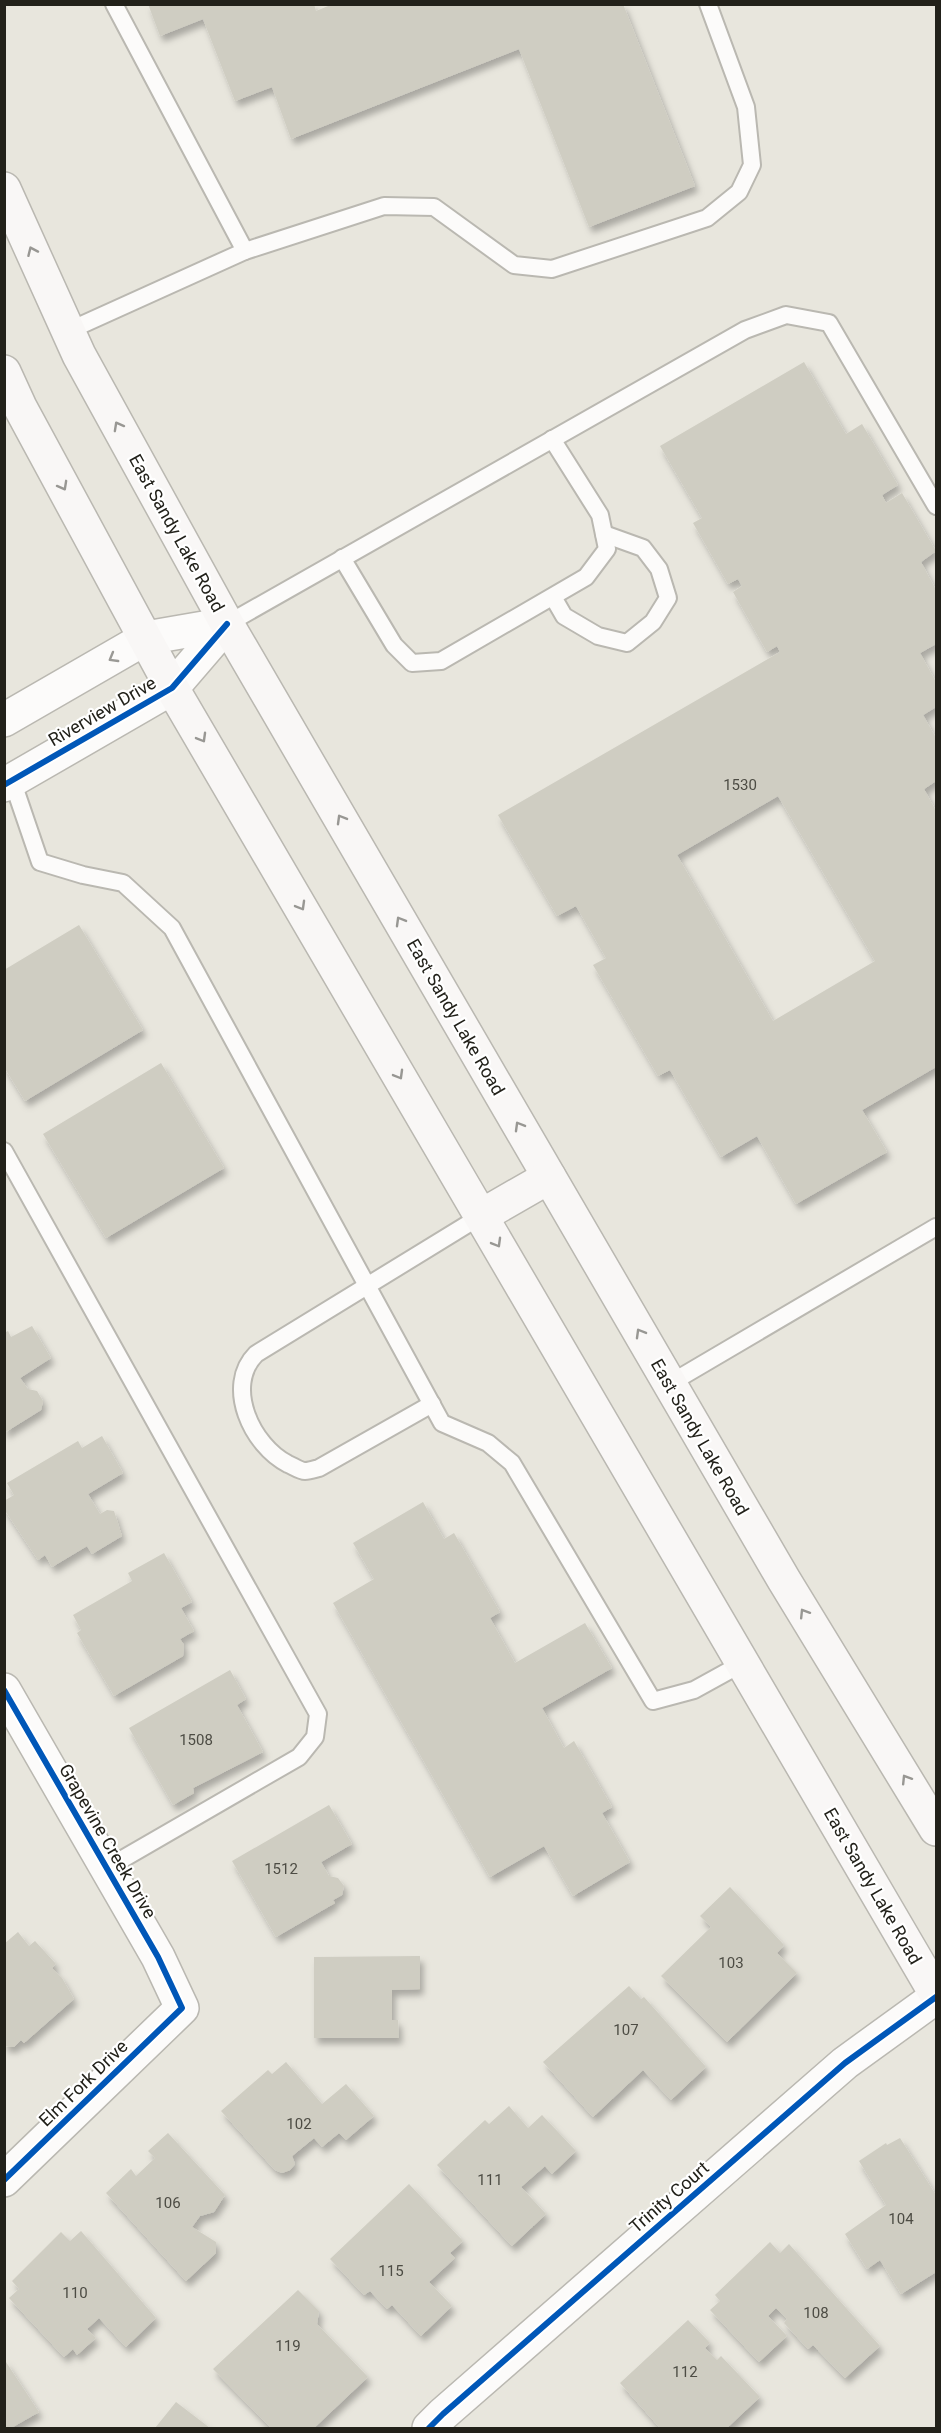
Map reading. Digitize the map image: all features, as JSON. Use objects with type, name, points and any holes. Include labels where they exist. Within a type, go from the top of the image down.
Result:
[{"type":"main road","name":"East Sandy Lake Road","points":[[4,189],[79,355],[227,624],[784,1580],[936,1829]]},
{"type":"main road","name":"East Sandy Lake Road","points":[[4,372],[20,407],[172,688],[936,1996]]},
{"type":"main road","points":[[482,1216],[549,1177]]},
{"type":"street","points":[[4,720],[146,638],[227,624]]},
{"type":"street","name":"Riverview Drive","points":[[7,777],[172,688],[227,624]]},
{"type":"street","name":"Grapevine Creek Drive","points":[[4,1690],[158,1957],[182,2008]]},
{"type":"street","name":"Trinity Court","points":[[429,2428],[845,2063],[936,1996]]},
{"type":"street","name":"Elm Fork Drive","points":[[4,2180],[182,2008]]},
{"type":"lane","points":[[114,4],[245,251]]},
{"type":"lane","points":[[68,331],[245,251],[384,206],[434,207],[514,265],[552,269],[707,218],[739,192],[752,165],[746,107],[708,4]]},
{"type":"lane","points":[[227,624],[745,330],[786,315],[829,323],[936,506]]},
{"type":"lane","points":[[342,558],[394,645],[412,663],[441,661],[586,577],[607,549],[600,515],[552,439]]},
{"type":"lane","points":[[553,597],[564,616],[598,636],[627,643],[653,622],[668,598],[659,569],[643,548],[604,534]]},
{"type":"lane","points":[[7,777],[40,862],[83,875],[123,883],[172,928],[442,1423],[488,1443],[512,1463],[653,1701],[694,1690],[743,1664]]},
{"type":"lane","points":[[4,1151],[318,1714],[315,1737],[299,1757],[106,1868]]},
{"type":"lane","points":[[432,1404],[319,1468],[304,1472],[281,1460],[265,1444],[248,1419],[241,1391],[247,1363],[256,1354],[482,1216]]},
{"type":"lane","points":[[669,1384],[936,1227]]},
{"type":"building","points":[[148,4],[314,4],[316,11],[333,4],[623,4],[695,186],[589,227],[519,49],[291,139],[272,87],[235,101],[203,19],[160,36]]},
{"type":"building","points":[[804,362],[846,434],[862,424],[898,485],[882,495],[886,503],[902,493],[936,551],[921,562],[936,590],[936,644],[920,653],[936,682],[936,707],[923,715],[936,738],[936,781],[924,789],[936,811],[936,1067],[862,1110],[887,1152],[796,1204],[757,1136],[721,1157],[670,1070],[658,1076],[593,965],[606,958],[576,906],[557,916],[498,815],[780,652],[777,646],[767,652],[733,592],[742,586],[738,579],[728,584],[693,523],[702,518],[660,446]],"holes":[[[778,796],[875,961],[773,1021],[677,855]]]},
{"type":"building","points":[[79,925],[143,1030],[25,1101],[4,1067],[4,970]]},
{"type":"building","points":[[161,1063],[224,1168],[106,1238],[43,1134]]},
{"type":"building","points":[[32,1326],[51,1358],[20,1378],[28,1389],[37,1391],[43,1401],[41,1410],[4,1433],[4,1333],[8,1331],[11,1337]]},
{"type":"building","points":[[102,1436],[123,1473],[88,1494],[100,1514],[107,1510],[114,1511],[122,1536],[92,1554],[87,1546],[52,1567],[45,1555],[38,1560],[4,1509],[4,1501],[14,1495],[7,1483],[78,1441],[82,1448]]},
{"type":"building","points":[[423,1502],[444,1539],[454,1533],[500,1612],[490,1618],[515,1663],[585,1623],[612,1668],[542,1708],[564,1748],[574,1741],[612,1807],[602,1813],[630,1862],[573,1896],[544,1846],[490,1877],[333,1603],[374,1579],[353,1543]]},
{"type":"building","points":[[164,1553],[192,1602],[181,1608],[194,1631],[180,1639],[184,1645],[183,1656],[114,1696],[77,1633],[81,1630],[73,1615],[132,1581],[128,1573]]},
{"type":"building","points":[[230,1670],[246,1699],[237,1705],[263,1752],[193,1788],[194,1793],[173,1805],[129,1728]]},
{"type":"building","points":[[329,1805],[352,1844],[321,1862],[329,1876],[338,1878],[344,1886],[342,1895],[333,1900],[335,1903],[276,1937],[232,1861]]},
{"type":"building","points":[[730,1887],[784,1945],[777,1953],[797,1973],[727,2042],[661,1976],[711,1927],[700,1916]]},
{"type":"building","points":[[18,1932],[29,1946],[35,1941],[56,1964],[52,1968],[62,1978],[74,1999],[24,2043],[21,2040],[14,2047],[4,2046],[4,1944]]},
{"type":"building","points":[[420,1956],[420,1989],[392,1990],[392,2020],[398,2020],[399,2038],[314,2038],[314,1957]]},
{"type":"building","points":[[629,1986],[641,1999],[644,1997],[706,2067],[671,2100],[643,2070],[593,2117],[543,2062]]},
{"type":"building","points":[[286,2062],[322,2104],[346,2084],[374,2116],[346,2140],[339,2133],[322,2147],[314,2138],[292,2156],[295,2164],[290,2170],[282,2173],[275,2170],[221,2111],[268,2070],[272,2074]]},
{"type":"building","points":[[509,2106],[528,2128],[542,2115],[576,2151],[552,2174],[545,2166],[521,2187],[546,2214],[512,2246],[437,2165],[485,2120],[489,2124]]},
{"type":"building","points":[[168,2133],[225,2195],[214,2212],[200,2216],[192,2227],[216,2242],[216,2253],[186,2281],[106,2193],[131,2169],[136,2176],[155,2158],[148,2151]]},
{"type":"building","points":[[900,2138],[936,2195],[936,2272],[901,2294],[880,2260],[867,2269],[845,2234],[886,2205],[859,2161],[886,2143],[887,2145]]},
{"type":"building","points":[[409,2184],[463,2241],[450,2253],[455,2258],[429,2282],[452,2306],[421,2336],[392,2305],[387,2309],[370,2291],[364,2295],[330,2259]]},
{"type":"building","points":[[81,2231],[156,2318],[126,2347],[99,2318],[87,2329],[96,2338],[77,2355],[73,2349],[64,2357],[9,2298],[19,2289],[12,2281],[61,2232],[70,2241]]},
{"type":"building","points":[[770,2242],[780,2253],[789,2244],[880,2346],[845,2378],[813,2345],[808,2349],[784,2323],[787,2319],[776,2308],[768,2316],[787,2336],[759,2362],[710,2310],[720,2301],[715,2295]]},
{"type":"building","points":[[298,2290],[319,2311],[317,2324],[368,2377],[314,2428],[271,2428],[213,2369]]},
{"type":"building","points":[[688,2320],[710,2343],[705,2348],[717,2360],[721,2356],[760,2397],[727,2428],[660,2428],[620,2383]]},
{"type":"building","points":[[4,2359],[39,2412],[11,2428],[4,2428]]},
{"type":"building","points":[[176,2402],[210,2428],[155,2428]]},
{"type":"cycle path","points":[[4,785],[172,688],[227,624]]},
{"type":"cycle path","points":[[4,1690],[158,1957],[182,2008],[4,2180]]},
{"type":"cycle path","points":[[429,2428],[845,2063],[936,1997]]}]
